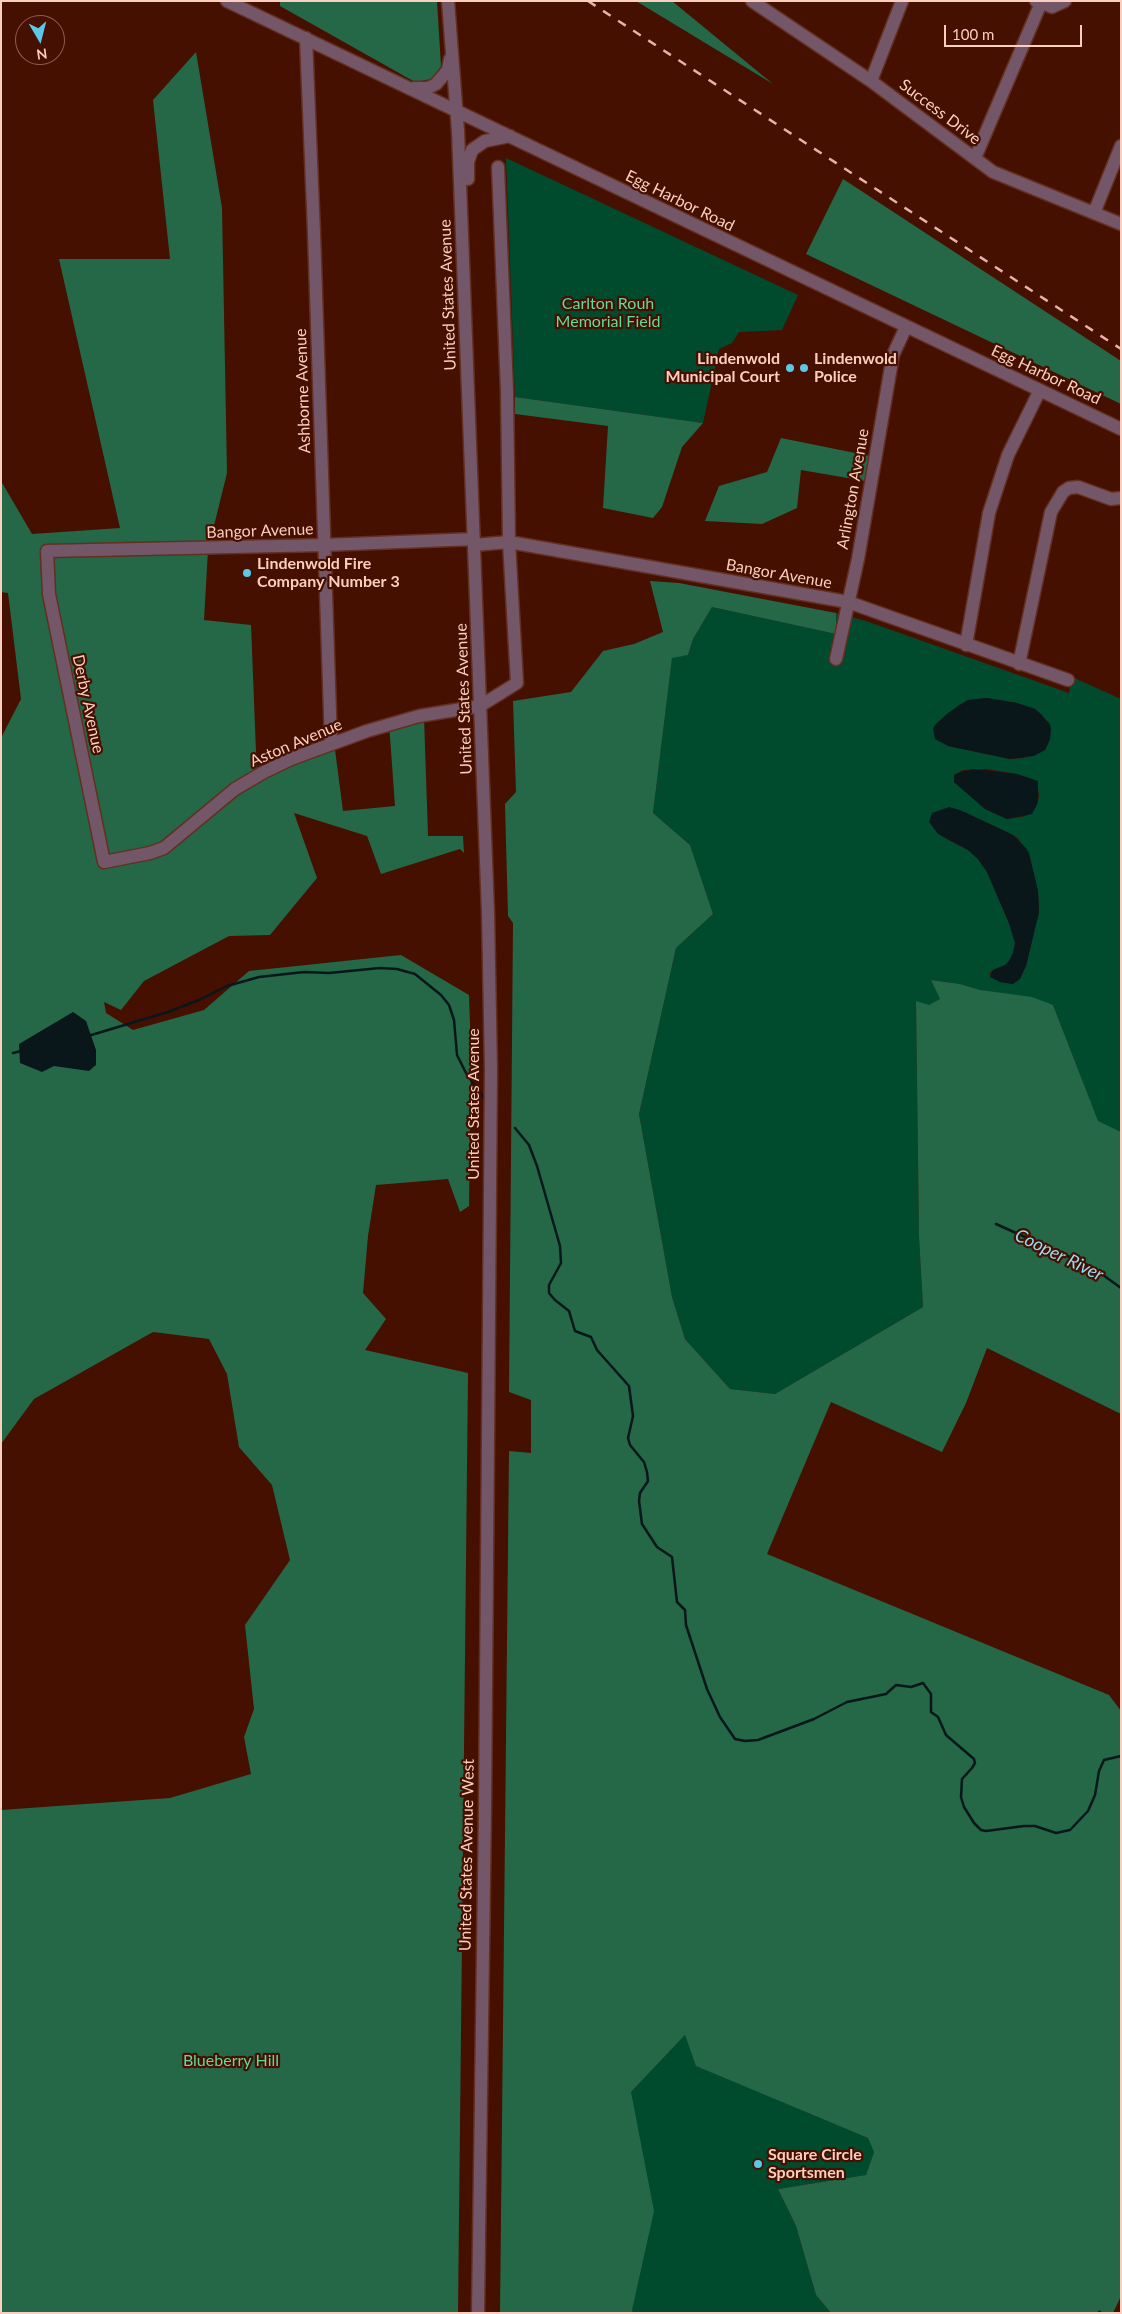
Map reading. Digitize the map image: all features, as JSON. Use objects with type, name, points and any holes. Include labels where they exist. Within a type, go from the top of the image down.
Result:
[{"type":"street","name":"Egg Harbor Road","points":[[227,1],[906,327],[1121,428]]},
{"type":"street","name":"United States Avenue","points":[[448,1],[457,110],[488,912],[491,1070],[488,1397]]},
{"type":"street","name":"Success Drive","points":[[752,1],[871,81],[993,172],[1121,224]]},
{"type":"street","points":[[871,81],[902,1]]},
{"type":"street","points":[[976,158],[1043,4],[1066,1]]},
{"type":"street","name":"Ashborne Avenue","points":[[306,38],[331,743]]},
{"type":"street","points":[[411,88],[428,88],[442,79],[448,70],[452,52]]},
{"type":"street","points":[[461,215],[468,197],[468,162],[472,150],[485,141],[510,136]]},
{"type":"street","points":[[1094,213],[1121,146]]},
{"type":"street","points":[[498,167],[507,391],[509,542]]},
{"type":"street","name":"Arlington Avenue","points":[[836,659],[893,355],[906,327]]},
{"type":"street","points":[[966,645],[989,513],[1008,455],[1040,390]]},
{"type":"street","points":[[1020,664],[1051,512],[1063,492],[1069,488],[1078,487],[1110,499],[1121,498]]},
{"type":"street","name":"Bangor Avenue","points":[[47,552],[509,542],[848,602],[1068,680]]},
{"type":"street","name":"Aston Avenue","points":[[104,862],[150,853],[164,848],[242,785],[264,772],[331,743],[419,716],[480,706],[517,683],[509,542]]},
{"type":"street","name":"Derby Avenue","points":[[47,552],[48,594],[104,862]]},
{"type":"street","name":"United States Avenue West","points":[[478,2313],[488,1397]]},
{"type":"green space","points":[[280,1],[437,1],[441,66],[432,79],[415,82],[280,6]]},
{"type":"green space","points":[[636,1],[672,1],[773,84]]},
{"type":"green space","name":"Blueberry Hill","points":[[196,52],[222,208],[227,473],[208,550],[204,620],[251,625],[257,777],[334,742],[343,811],[395,806],[389,723],[424,717],[428,836],[463,836],[464,853],[460,849],[381,874],[367,836],[294,813],[317,878],[270,935],[229,936],[144,981],[121,1010],[104,1002],[106,1013],[133,1030],[204,1010],[249,971],[401,955],[469,995],[471,1053],[469,1206],[460,1212],[448,1179],[376,1185],[368,1236],[363,1293],[386,1319],[365,1350],[468,1373],[458,2313],[1,2313],[1,1810],[170,1798],[251,1774],[244,1737],[254,1709],[245,1625],[290,1560],[272,1485],[239,1447],[227,1374],[209,1339],[153,1332],[34,1399],[1,1444],[1,738],[21,699],[8,593],[1,592],[1,481],[32,534],[120,528],[59,259],[170,259],[153,100]]},
{"type":"green space","name":"Carlton Rouh Memorial Field","points":[[506,158],[798,295],[782,330],[739,332],[732,343],[719,349],[703,423],[515,397]]},
{"type":"green space","points":[[843,179],[1121,361],[1121,404],[806,254]]},
{"type":"green space","points":[[515,397],[703,423],[682,447],[662,507],[653,518],[603,508],[608,426],[515,414]]},
{"type":"green space","points":[[781,438],[875,457],[871,482],[801,470],[797,508],[762,524],[705,521],[719,486],[767,472]]},
{"type":"green space","points":[[650,581],[679,583],[836,613],[836,634],[712,607],[693,639],[688,655],[672,658],[653,813],[690,845],[713,914],[676,948],[639,1114],[672,1297],[685,1339],[730,1389],[775,1394],[923,1307],[919,1237],[916,1001],[929,1005],[940,999],[931,980],[960,984],[980,990],[1032,997],[1053,1005],[1098,1121],[1121,1132],[1121,1414],[987,1348],[966,1403],[942,1452],[831,1402],[767,1554],[1109,1695],[1121,1711],[1121,2296],[1113,2313],[1103,2313],[1099,2310],[1097,2313],[831,2313],[816,2295],[796,2226],[778,2189],[866,2175],[874,2152],[868,2138],[696,2066],[685,2035],[631,2092],[654,2211],[632,2310],[633,2313],[500,2313],[509,1451],[531,1453],[531,1400],[509,1392],[513,923],[508,916],[505,804],[516,792],[513,701],[571,692],[603,651],[634,644],[663,632]]},
{"type":"green space","points":[[712,607],[836,634],[836,613],[866,621],[1069,693],[1072,677],[1121,699],[1121,1132],[1098,1122],[1053,1005],[979,990],[960,984],[931,980],[940,999],[929,1006],[916,1002],[919,1237],[923,1307],[775,1394],[730,1389],[685,1339],[672,1297],[639,1114],[676,948],[713,914],[690,845],[653,813],[672,657],[688,655],[693,639]],"holes":[[[987,698],[1017,703],[1035,709],[1050,724],[1050,739],[1045,750],[1024,758],[1010,759],[948,746],[935,725],[968,700]],[[987,769],[1017,774],[1037,781],[1039,796],[1036,807],[1026,816],[1007,819],[985,809],[954,782],[954,775],[963,770]],[[960,810],[1018,838],[1030,858],[1038,891],[1039,912],[1026,966],[1013,984],[1000,982],[989,974],[1009,961],[1015,943],[1009,923],[987,872],[978,859],[968,850],[945,838]]]},
{"type":"green space","name":"Square Circle Sportsmen","points":[[685,2035],[697,2066],[868,2138],[874,2152],[866,2175],[778,2189],[796,2226],[816,2295],[831,2313],[633,2313],[631,2092]]},
{"type":"shaded area","points":[[987,698],[1017,703],[1035,709],[1041,714],[1050,725],[1051,730],[1050,739],[1045,750],[1034,756],[1010,759],[948,746],[935,739],[933,729],[935,725],[948,713],[968,700]]},
{"type":"shaded area","points":[[973,769],[1017,774],[1038,781],[1038,802],[1032,814],[1007,819],[985,809],[954,782],[954,775]]},
{"type":"shaded area","points":[[949,807],[960,810],[1013,835],[1029,853],[1038,891],[1039,912],[1026,966],[1020,979],[1013,984],[1000,982],[990,977],[993,970],[1005,965],[1009,961],[1015,943],[1009,923],[987,872],[978,859],[968,850],[938,834],[929,822],[932,813]]},
{"type":"shaded area","points":[[73,1012],[86,1021],[96,1050],[96,1065],[89,1071],[54,1066],[42,1072],[20,1063],[19,1044]]},
{"type":"waterway","points":[[88,1036],[168,1012],[199,1000],[227,986],[259,977],[304,972],[329,973],[380,968],[397,969],[415,974],[441,995],[449,1005],[454,1020],[457,1055],[466,1073],[486,1101]]},
{"type":"waterway","points":[[13,1053],[21,1051]]},
{"type":"waterway","points":[[515,1128],[529,1145],[560,1246],[561,1263],[549,1285],[549,1293],[569,1311],[575,1331],[591,1337],[597,1350],[629,1386],[633,1416],[628,1438],[630,1445],[644,1462],[648,1481],[640,1493],[639,1501],[642,1524],[657,1547],[672,1557],[677,1602],[685,1610],[686,1625],[707,1689],[720,1717],[735,1739],[745,1741],[758,1740],[814,1719],[847,1702],[886,1694],[896,1685],[911,1687],[923,1683],[931,1694],[931,1712],[938,1717],[946,1735],[974,1759],[975,1763],[962,1779],[961,1797],[964,1807],[974,1823],[981,1830],[986,1831],[1024,1826],[1035,1826],[1056,1833],[1070,1830],[1088,1811],[1095,1795],[1099,1771],[1104,1760],[1121,1756]]},
{"type":"waterway","name":"Cooper River","points":[[996,1224],[1092,1267],[1121,1288]]},
{"type":"railway","points":[[588,1],[1121,349]]},
{"type":"place","name":"Lindenwold Municipal Court","points":[[790,368]]},
{"type":"place","name":"Lindenwold Police","points":[[804,368]]},
{"type":"place","name":"Lindenwold Fire Company Number 3","points":[[247,573]]},
{"type":"place","name":"Square Circle Sportsmen","points":[[758,2164]]}]
